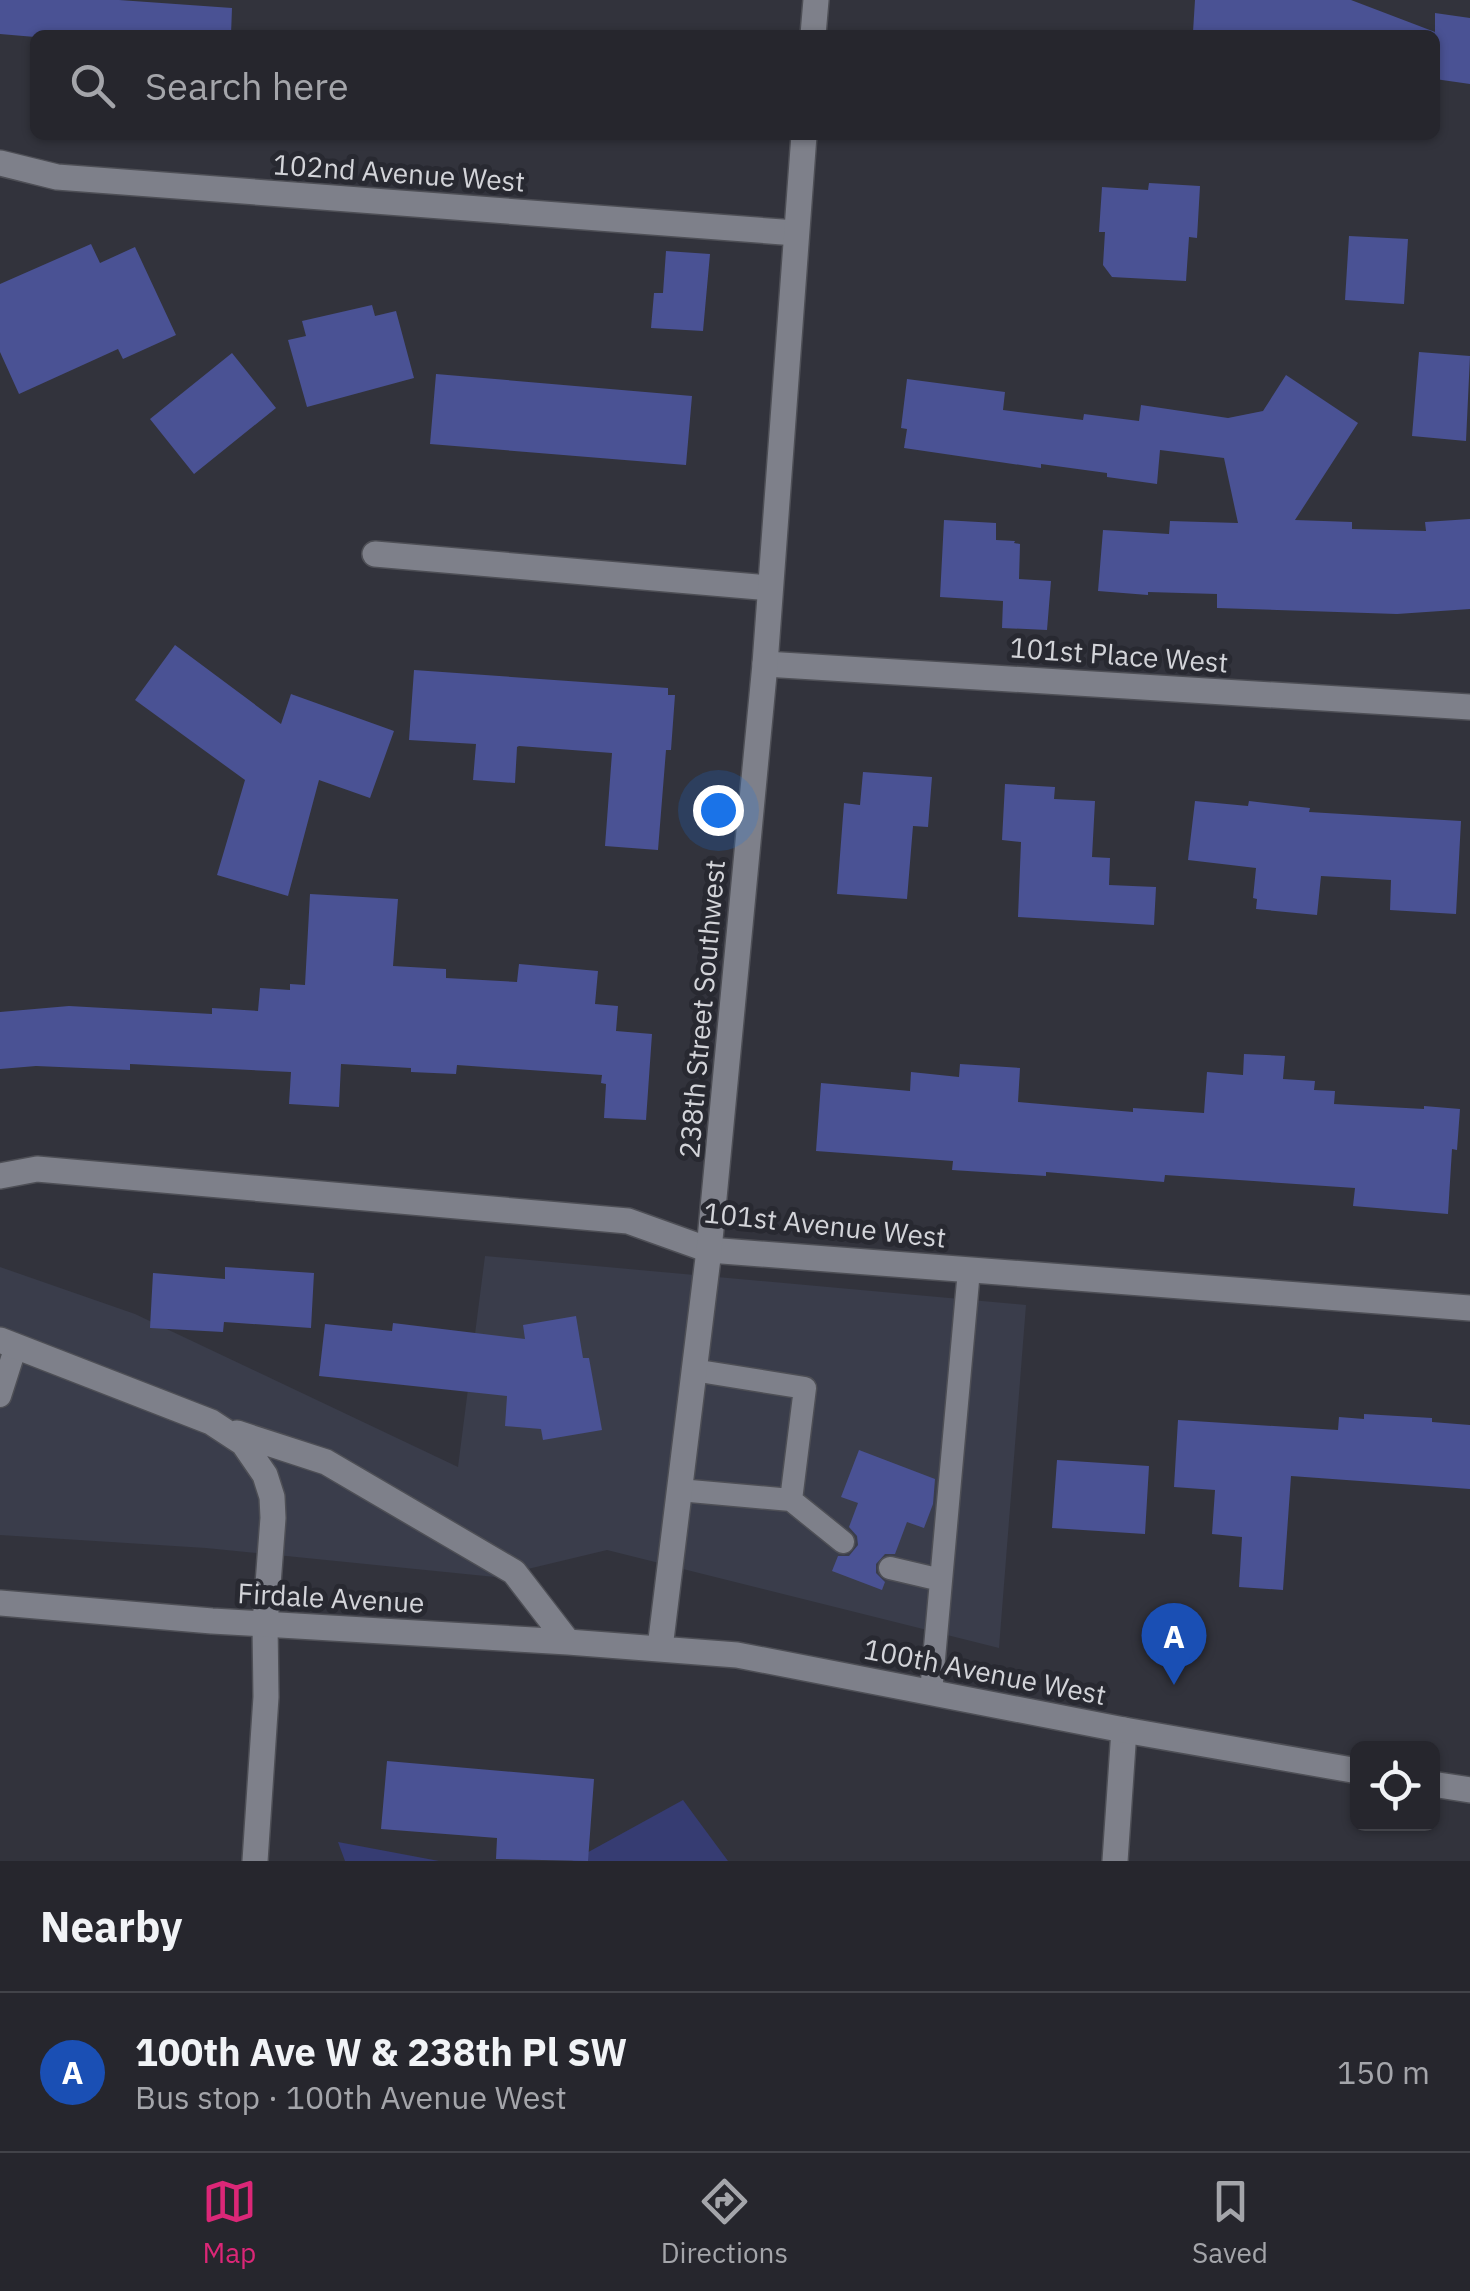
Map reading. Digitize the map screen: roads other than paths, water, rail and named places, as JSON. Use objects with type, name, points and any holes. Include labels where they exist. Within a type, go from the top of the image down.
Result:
[{"type":"street","points":[[813,30],[816,0]]},
{"type":"street","name":"238th Street Southwest","points":[[660,1648],[709,1250],[765,664],[804,140]]},
{"type":"street","name":"102nd Avenue West","points":[[0,163],[57,177],[796,233]]},
{"type":"street","points":[[375,554],[770,588]]},
{"type":"street","name":"101st Place West","points":[[765,664],[1470,707]]},
{"type":"street","name":"101st Avenue West","points":[[0,1176],[38,1169],[628,1221],[709,1250],[1470,1308]]},
{"type":"street","points":[[8,1343],[227,1430],[326,1462],[514,1572],[568,1642]]},
{"type":"street","points":[[227,1430],[256,1459],[272,1497],[265,1624],[266,1697],[255,1861]]},
{"type":"street","name":"Firdale Avenue","points":[[0,1603],[660,1648]]},
{"type":"street","name":"100th Avenue West","points":[[660,1648],[737,1656],[1350,1770]]},
{"type":"street","points":[[1115,1861],[1124,1730]]},
{"type":"street","points":[[1440,1785],[1470,1790]]},
{"type":"lane","points":[[930,1692],[969,1270]]},
{"type":"lane","points":[[0,1396],[8,1343]]},
{"type":"lane","points":[[693,1370],[805,1388],[790,1500]]},
{"type":"lane","points":[[679,1490],[790,1500],[843,1542]]},
{"type":"lane","points":[[890,1568],[940,1580]]},
{"type":"place","name":"100th Ave W & 238th Pl SW","points":[[1174,1685]]}]
